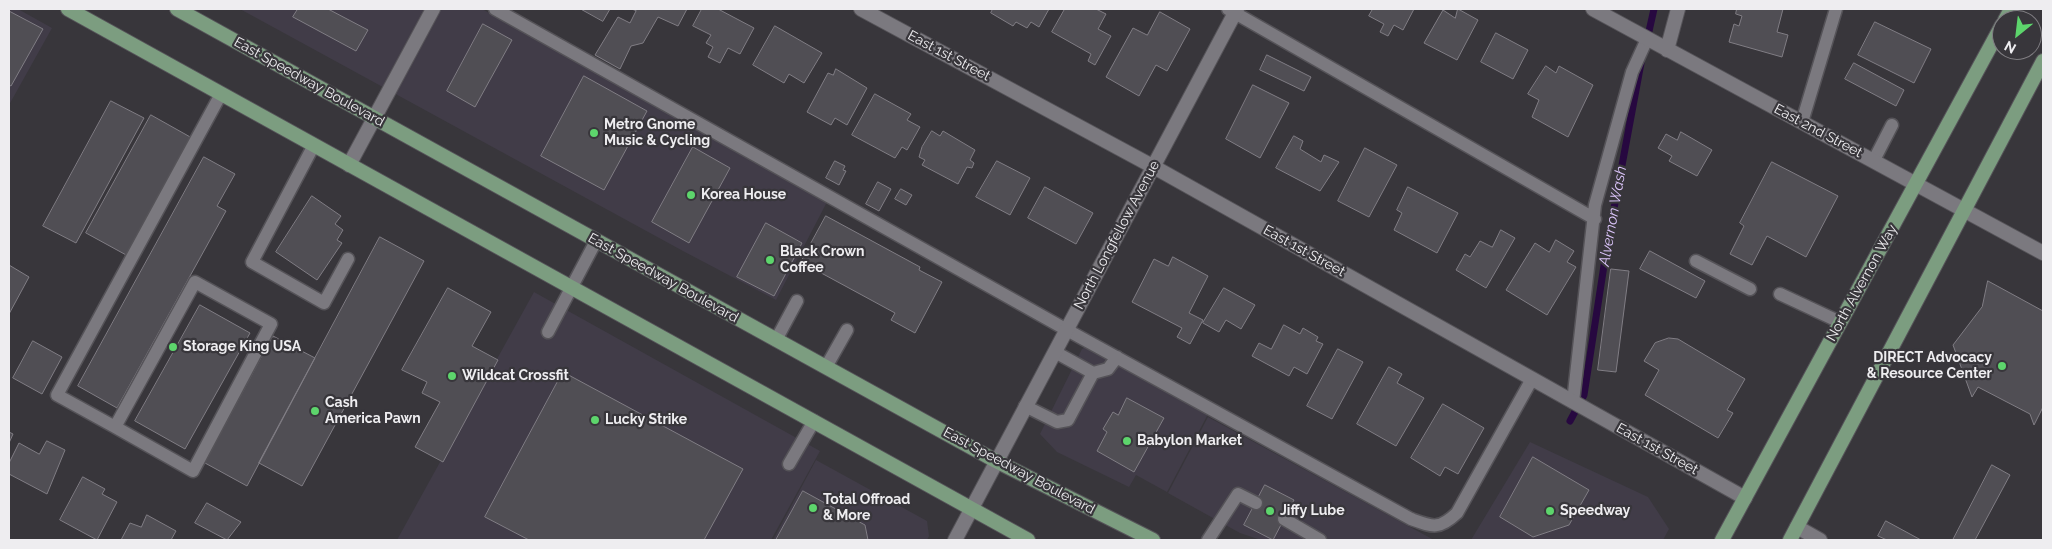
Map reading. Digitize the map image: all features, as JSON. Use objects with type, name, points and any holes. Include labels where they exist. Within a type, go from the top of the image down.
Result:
[{"type":"main road","points":[[68,9],[1028,540]]},
{"type":"main road","name":"East Speedway Boulevard","points":[[177,9],[996,461],[1153,540]]},
{"type":"main road","name":"North Alvernon Way","points":[[1722,540],[1992,44]]},
{"type":"main road","points":[[1790,540],[1964,209],[2043,64]]},
{"type":"street","points":[[349,165],[433,9]]},
{"type":"street","name":"East 1st Street","points":[[861,9],[1154,167],[1744,498]]},
{"type":"street","name":"East 2nd Street","points":[[1593,9],[1618,15],[1647,39],[1917,183],[2043,253]]},
{"type":"street","points":[[1667,50],[1678,9]]},
{"type":"street","name":"North Longfellow Avenue","points":[[955,540],[1154,167],[1233,10]]},
{"type":"street","points":[[1797,527],[1820,540]]},
{"type":"lane","points":[[494,9],[1067,330],[1411,519],[1432,527],[1446,524],[1457,513],[1532,379]]},
{"type":"lane","points":[[1802,122],[1836,9]]},
{"type":"lane","points":[[1233,10],[1595,219]]},
{"type":"lane","points":[[1573,402],[1595,219],[1595,205],[1630,81],[1647,39]]},
{"type":"lane","points":[[115,427],[195,282],[271,324],[193,472],[57,394],[221,94]]},
{"type":"lane","points":[[1874,160],[1892,126]]},
{"type":"lane","points":[[314,145],[252,262],[324,303],[348,258]]},
{"type":"lane","points":[[548,332],[596,241]]},
{"type":"lane","points":[[1696,261],[1750,289]]},
{"type":"lane","points":[[1780,294],[1840,322]]},
{"type":"lane","points":[[776,340],[797,301]]},
{"type":"lane","points":[[826,367],[848,330]]},
{"type":"lane","points":[[1055,352],[1093,373],[1108,370],[1116,357]]},
{"type":"lane","points":[[1025,406],[1057,422],[1068,420],[1093,373]]},
{"type":"lane","points":[[789,464],[814,421]]},
{"type":"lane","points":[[1208,540],[1238,494],[1256,503]]},
{"type":"lane","points":[[1284,520],[1320,540]]},
{"type":"shaded area","points":[[9,9],[18,9],[52,28],[9,105]]},
{"type":"shaded area","points":[[240,9],[482,9],[828,200],[776,300]]},
{"type":"shaded area","points":[[534,292],[820,451],[771,540],[397,540]]},
{"type":"shaded area","points":[[1088,346],[1208,414],[1167,492],[1136,475],[1129,487],[1057,452],[1040,434],[1082,349]]},
{"type":"shaded area","points":[[1208,417],[1434,540],[1261,540],[1240,533],[1168,493]]},
{"type":"shaded area","points":[[1530,442],[1648,497],[1669,529],[1663,540],[1471,540]]},
{"type":"shaded area","points":[[816,460],[927,521],[929,536],[927,540],[773,540]]},
{"type":"building","points":[[298,9],[328,9],[368,30],[356,51],[293,17]]},
{"type":"building","points":[[581,9],[610,9],[603,21]]},
{"type":"building","points":[[632,9],[687,9],[678,26],[658,17],[643,43],[631,46],[620,69],[595,55],[618,17],[630,23],[636,11]]},
{"type":"building","points":[[702,9],[718,9],[754,28],[740,54],[728,48],[720,63],[708,57],[713,47],[706,43],[711,35],[693,26]]},
{"type":"building","points":[[993,9],[1049,9],[1039,27],[1031,22],[1027,28],[1016,22],[1013,26],[991,13]]},
{"type":"building","points":[[1065,9],[1096,9],[1106,14],[1098,29],[1111,36],[1095,65],[1088,61],[1091,54],[1052,32]]},
{"type":"building","points":[[1373,9],[1414,9],[1403,30],[1394,25],[1388,36],[1380,32],[1384,24],[1369,16]]},
{"type":"building","points":[[1458,9],[1478,20],[1457,60],[1424,43],[1443,10],[1455,18]]},
{"type":"building","points":[[1737,9],[1783,9],[1777,32],[1788,35],[1782,57],[1729,42],[1734,24],[1739,26],[1742,16],[1736,14]]},
{"type":"building","points":[[9,11],[43,29],[11,86],[9,85]]},
{"type":"building","points":[[1160,12],[1190,29],[1167,71],[1156,65],[1139,96],[1106,77],[1133,28],[1147,35]]},
{"type":"building","points":[[1875,22],[1931,49],[1914,83],[1858,55]]},
{"type":"building","points":[[483,24],[512,40],[475,107],[447,91]]},
{"type":"building","points":[[775,26],[822,53],[804,83],[789,74],[784,83],[753,65]]},
{"type":"building","points":[[1496,33],[1528,50],[1513,79],[1481,62]]},
{"type":"building","points":[[1267,55],[1311,77],[1304,91],[1260,70]]},
{"type":"building","points":[[1854,63],[1904,90],[1896,106],[1845,79]]},
{"type":"building","points":[[1546,66],[1556,73],[1559,66],[1593,85],[1568,137],[1532,117],[1539,100],[1528,94]]},
{"type":"building","points":[[836,69],[867,88],[847,125],[835,118],[831,125],[807,112],[828,73],[833,75]]},
{"type":"building","name":"Metro Gnome Music & Cycling","points":[[584,76],[647,111],[604,190],[541,156]]},
{"type":"building","points":[[1253,85],[1289,103],[1260,158],[1226,139]]},
{"type":"building","points":[[875,94],[911,114],[907,120],[920,127],[907,150],[902,147],[895,158],[852,135]]},
{"type":"building","points":[[111,101],[144,118],[76,243],[43,226]]},
{"type":"building","points":[[151,115],[192,138],[128,256],[86,233]]},
{"type":"building","points":[[932,131],[940,136],[943,131],[975,150],[970,160],[974,163],[972,168],[967,167],[958,184],[922,165],[925,160],[919,157],[922,147]]},
{"type":"building","points":[[1681,132],[1712,150],[1697,176],[1669,161],[1672,156],[1658,148],[1666,134],[1677,140]]},
{"type":"building","points":[[1294,136],[1303,141],[1300,149],[1321,162],[1324,155],[1339,162],[1320,191],[1276,168]]},
{"type":"building","name":"Korea House","points":[[693,147],[730,168],[689,243],[652,222]]},
{"type":"building","points":[[1365,148],[1397,165],[1369,217],[1338,201]]},
{"type":"building","points":[[204,157],[235,174],[217,206],[226,211],[117,408],[78,386]]},
{"type":"building","points":[[835,161],[845,166],[843,170],[846,171],[839,185],[826,178]]},
{"type":"building","points":[[997,161],[1030,178],[1010,215],[976,197]]},
{"type":"building","points":[[1772,162],[1838,196],[1806,257],[1767,236],[1752,265],[1730,254],[1744,226],[1740,223]]},
{"type":"building","points":[[878,182],[891,189],[879,211],[866,204]]},
{"type":"building","points":[[1045,187],[1093,213],[1076,244],[1028,218]]},
{"type":"building","points":[[1408,187],[1458,213],[1437,253],[1394,230],[1402,213],[1397,210]]},
{"type":"building","points":[[901,189],[912,195],[906,205],[895,199]]},
{"type":"building","points":[[312,196],[341,216],[335,224],[343,230],[337,240],[342,243],[317,280],[276,252]]},
{"type":"building","points":[[826,216],[920,267],[919,270],[942,282],[915,333],[891,320],[895,313],[801,262]]},
{"type":"building","name":"Black Crown Coffee","points":[[766,223],[802,243],[774,296],[737,277]]},
{"type":"building","points":[[1501,230],[1515,238],[1486,288],[1456,270],[1465,254],[1470,257],[1480,241],[1492,247]]},
{"type":"building","name":"Cash America Pawn","points":[[380,237],[424,261],[302,486],[259,463]]},
{"type":"building","points":[[1556,240],[1574,251],[1567,262],[1576,267],[1547,315],[1506,290],[1535,243],[1549,252]]},
{"type":"building","points":[[1650,251],[1705,281],[1696,298],[1640,269]]},
{"type":"building","points":[[1173,257],[1208,276],[1189,313],[1203,320],[1190,344],[1177,337],[1182,328],[1132,302],[1154,259],[1168,266]]},
{"type":"building","points":[[9,265],[29,277],[9,314]]},
{"type":"building","points":[[1611,269],[1629,271],[1616,372],[1598,370]]},
{"type":"building","name":"DIRECT Advocacy & Resource Center","points":[[1988,281],[2043,311],[2043,407],[2034,425],[2030,414],[1978,387],[1972,397],[1953,345],[1982,307]]},
{"type":"building","name":"Wildcat Crossfit","points":[[448,288],[491,312],[472,346],[498,360],[443,462],[415,447],[440,402],[422,393],[427,382],[402,370]]},
{"type":"building","points":[[1224,288],[1255,305],[1241,329],[1226,320],[1219,332],[1203,323]]},
{"type":"building","points":[[200,305],[250,333],[185,449],[135,421]]},
{"type":"building","points":[[1284,325],[1300,334],[1303,328],[1318,337],[1316,341],[1323,344],[1307,374],[1294,367],[1289,376],[1252,356],[1259,343],[1271,349]]},
{"type":"building","points":[[273,336],[315,358],[247,486],[205,463]]},
{"type":"building","points":[[1669,338],[1678,339],[1745,379],[1727,410],[1733,413],[1718,438],[1645,395],[1659,370],[1644,361],[1655,343]]},
{"type":"building","points":[[33,341],[62,357],[42,394],[13,378]]},
{"type":"building","points":[[1338,349],[1363,362],[1332,419],[1307,406]]},
{"type":"building","points":[[1389,367],[1402,374],[1397,383],[1424,398],[1396,446],[1357,424]]},
{"type":"building","name":"Lucky Strike","points":[[563,372],[743,469],[704,540],[529,540],[485,517]]},
{"type":"building","name":"Babylon Market","points":[[1127,398],[1164,418],[1134,472],[1097,451],[1107,432],[1103,429],[1113,412],[1118,415]]},
{"type":"building","points":[[1443,404],[1484,428],[1458,474],[1445,467],[1440,476],[1411,458]]},
{"type":"building","points":[[9,432],[13,434],[9,443]]},
{"type":"building","points":[[47,441],[65,450],[47,494],[9,474],[9,463],[19,443],[39,454]]},
{"type":"building","points":[[1533,457],[1589,490],[1569,525],[1533,537],[1500,517]]},
{"type":"building","points":[[1992,465],[2010,475],[1975,540],[1953,540]]},
{"type":"building","points":[[83,477],[105,489],[102,494],[117,502],[97,540],[60,520]]},
{"type":"building","name":"Jiffy Lube","points":[[1265,485],[1294,500],[1273,540],[1244,525]]},
{"type":"building","name":"Total Offroad & More","points":[[803,491],[865,525],[868,540],[776,540]]},
{"type":"building","points":[[207,503],[241,522],[227,540],[195,523]]},
{"type":"building","points":[[147,515],[176,531],[171,540],[121,540],[130,523],[141,527]]},
{"type":"building","points":[[1886,521],[1921,540],[1887,540],[1878,536]]},
{"type":"waterway","name":"Alvernon Wash","points":[[1647,40],[1654,9]]},
{"type":"waterway","name":"Alvernon Wash","points":[[1570,421],[1584,395],[1607,246],[1641,63]]},
{"type":"place","name":"Metro Gnome Music & Cycling","points":[[594,133]]},
{"type":"place","name":"Korea House","points":[[691,195]]},
{"type":"place","name":"Black Crown Coffee","points":[[770,260]]},
{"type":"place","name":"Storage King USA","points":[[173,347]]},
{"type":"place","name":"DIRECT Advocacy & Resource Center","points":[[2002,366]]},
{"type":"place","name":"Wildcat Crossfit","points":[[452,376]]},
{"type":"place","name":"Cash America Pawn","points":[[315,411]]},
{"type":"place","name":"Lucky Strike","points":[[595,420]]},
{"type":"place","name":"Babylon Market","points":[[1127,441]]},
{"type":"place","name":"Total Offroad & More","points":[[813,508]]},
{"type":"place","name":"Jiffy Lube","points":[[1270,511]]},
{"type":"place","name":"Speedway","points":[[1550,511]]}]
